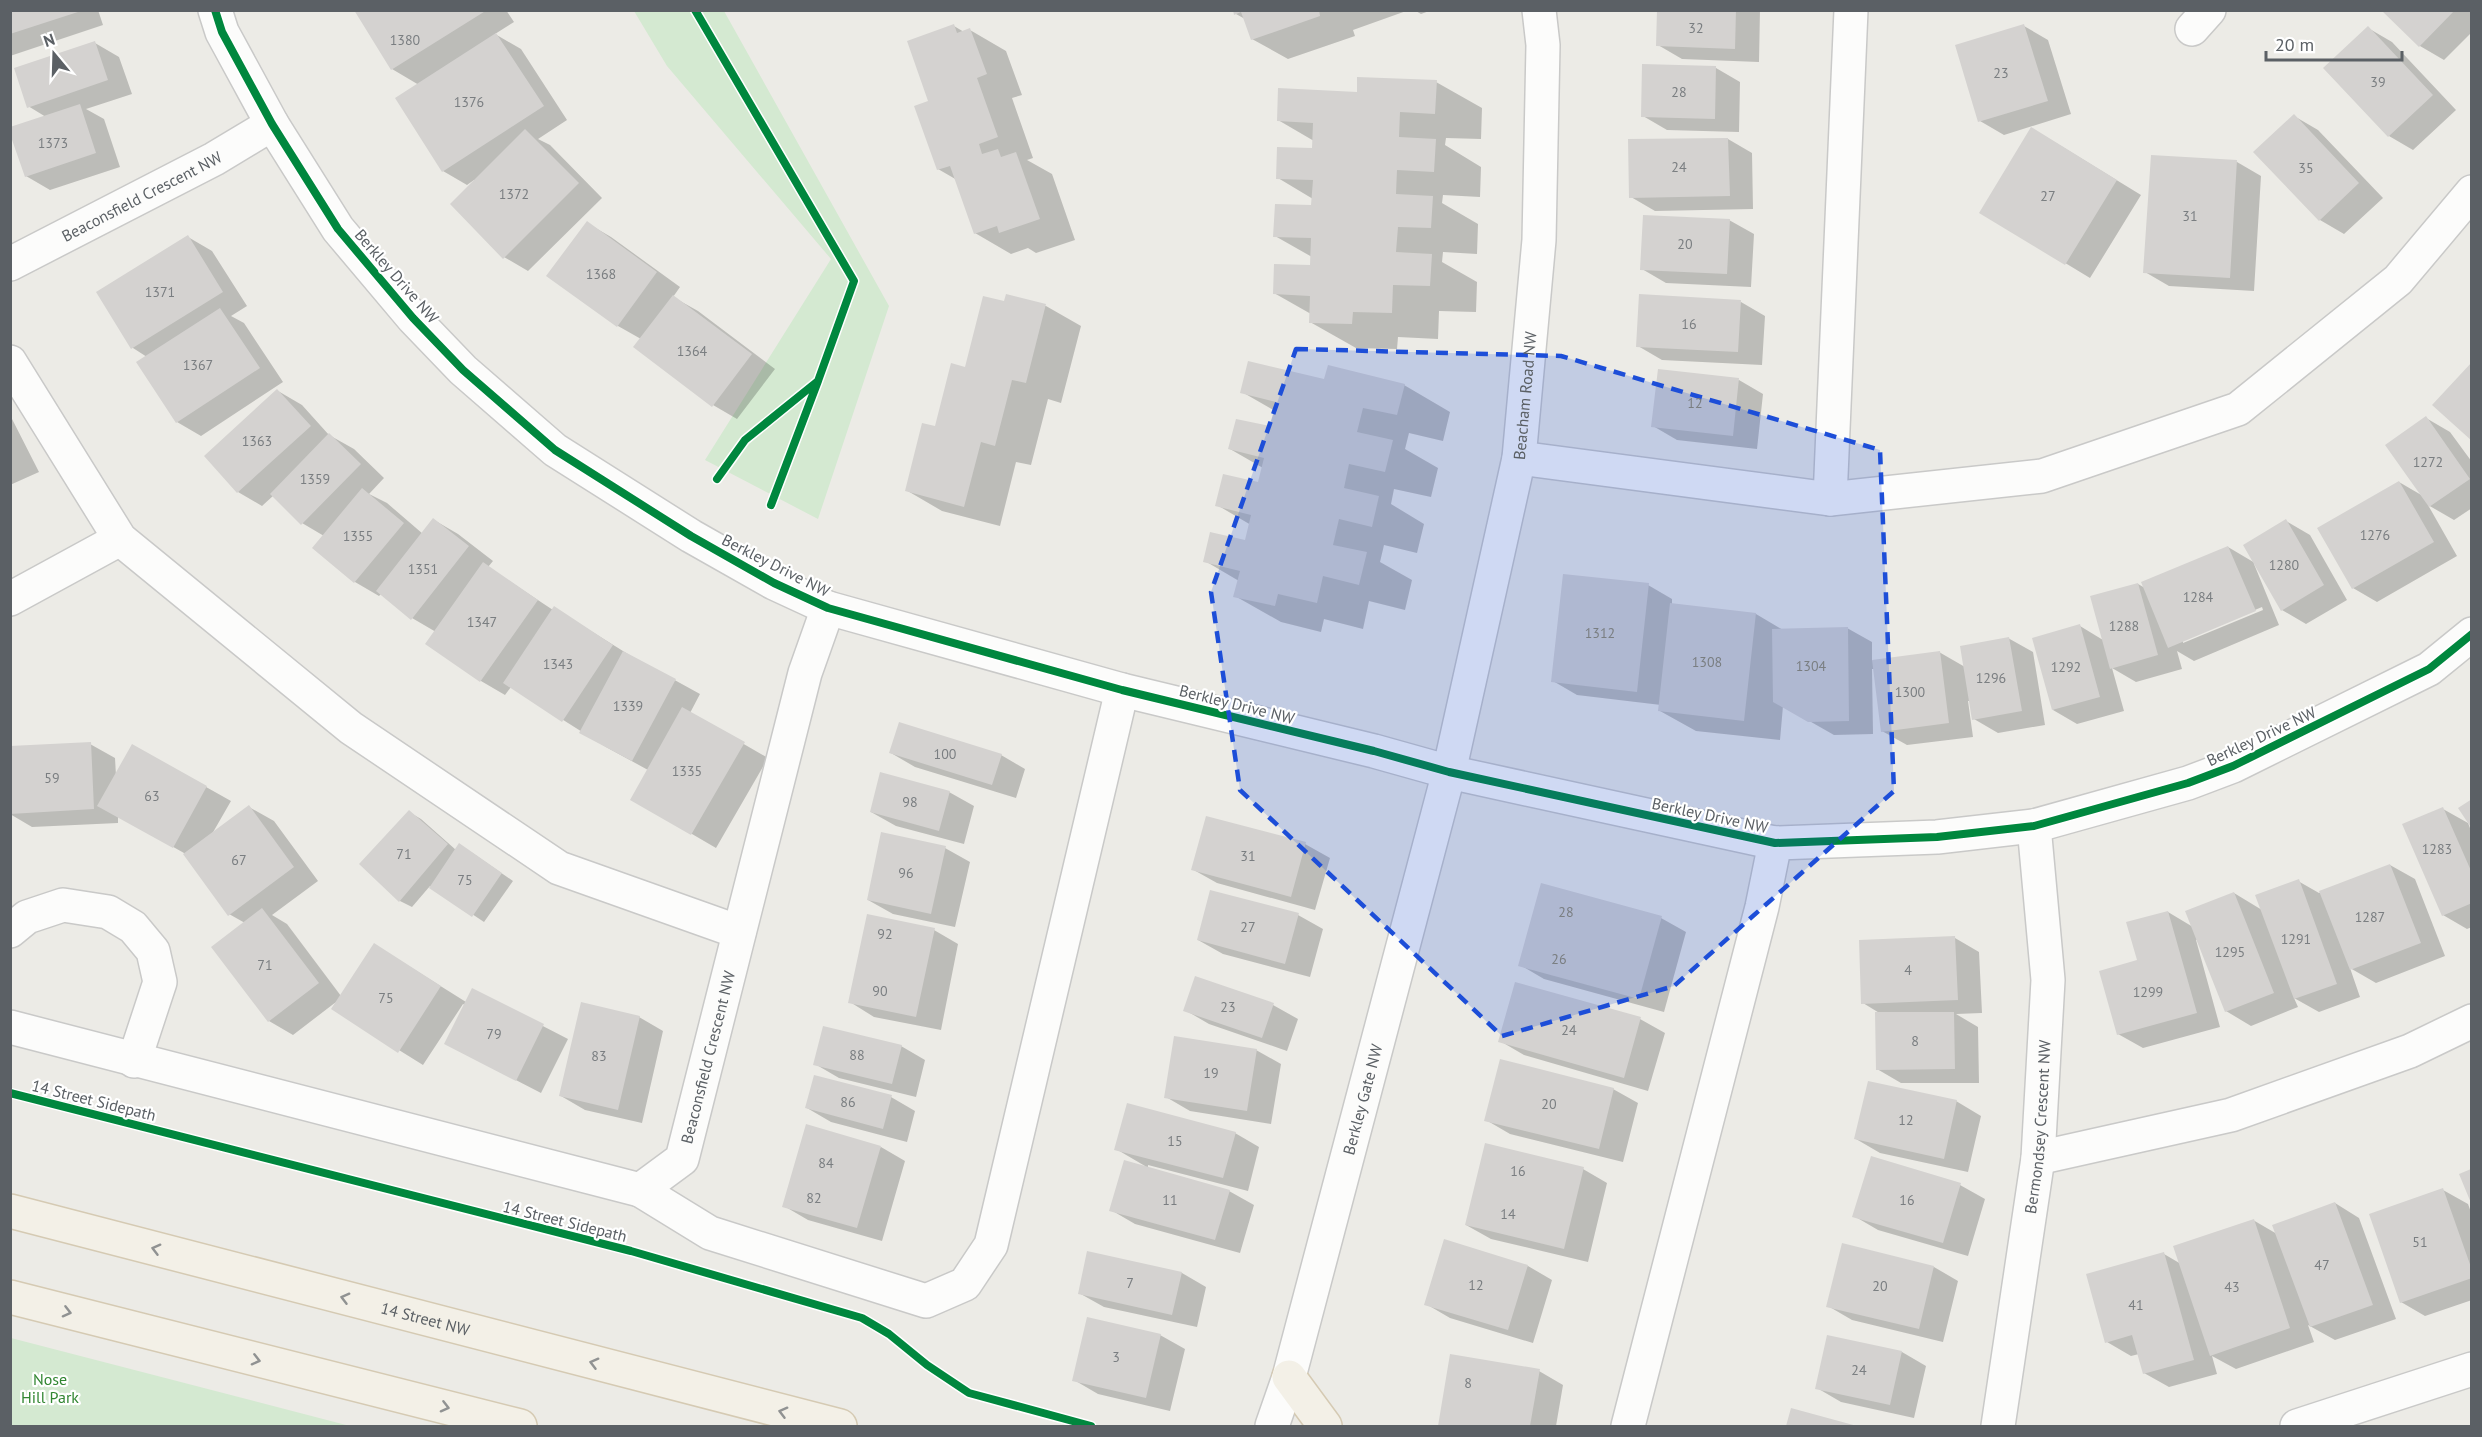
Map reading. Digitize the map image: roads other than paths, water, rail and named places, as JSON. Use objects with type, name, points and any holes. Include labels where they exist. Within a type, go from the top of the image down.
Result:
[{"type":"main road","name":"14 Street NW","points":[[10,1211],[840,1426]]},
{"type":"main road","points":[[10,1297],[520,1426]]},
{"type":"main road","points":[[1289,1377],[1325,1426]]},
{"type":"street","name":"Berkley Drive NW","points":[[214,10],[222,32],[272,124],[338,229],[413,318],[463,370],[555,450],[691,536],[774,583],[828,608],[1122,690],[1374,751],[1449,772],[1774,843],[1937,837],[2034,826],[2188,783],[2233,766],[2429,669],[2472,634]]},
{"type":"street","name":"Beacham Road NW","points":[[1449,772],[1519,458],[1539,240],[1543,45],[1539,10]]},
{"type":"street","points":[[1830,499],[1851,10]]},
{"type":"street","name":"Beaconsfield Crescent NW","points":[[10,264],[214,159],[272,124]]},
{"type":"street","points":[[1519,458],[1830,499],[2042,476],[2238,409],[2398,280],[2472,192]]},
{"type":"street","points":[[10,362],[120,539],[351,728],[560,868],[739,932]]},
{"type":"street","points":[[10,599],[120,539]]},
{"type":"street","name":"Beaconsfield Crescent NW","points":[[640,1190],[682,1159],[805,673],[828,608]]},
{"type":"street","points":[[10,1027],[134,1061],[640,1190],[710,1233],[926,1301],[965,1284],[991,1245],[1122,690]]},
{"type":"street","name":"Berkley Gate NW","points":[[1272,1426],[1289,1377],[1449,772]]},
{"type":"street","name":"Bermondsey Crescent NW","points":[[1998,1426],[2038,1158],[2048,980],[2034,826]]},
{"type":"street","points":[[1628,1426],[1762,907],[1774,843]]},
{"type":"street","points":[[10,931],[27,917],[63,905],[108,912],[133,927],[153,951],[160,982],[134,1061]]},
{"type":"street","points":[[2038,1158],[2231,1115],[2410,1051],[2472,1021]]},
{"type":"street","points":[[2297,1426],[2472,1369]]},
{"type":"park label","name":"Nose Hill Park","points":[[50,1388]]}]
